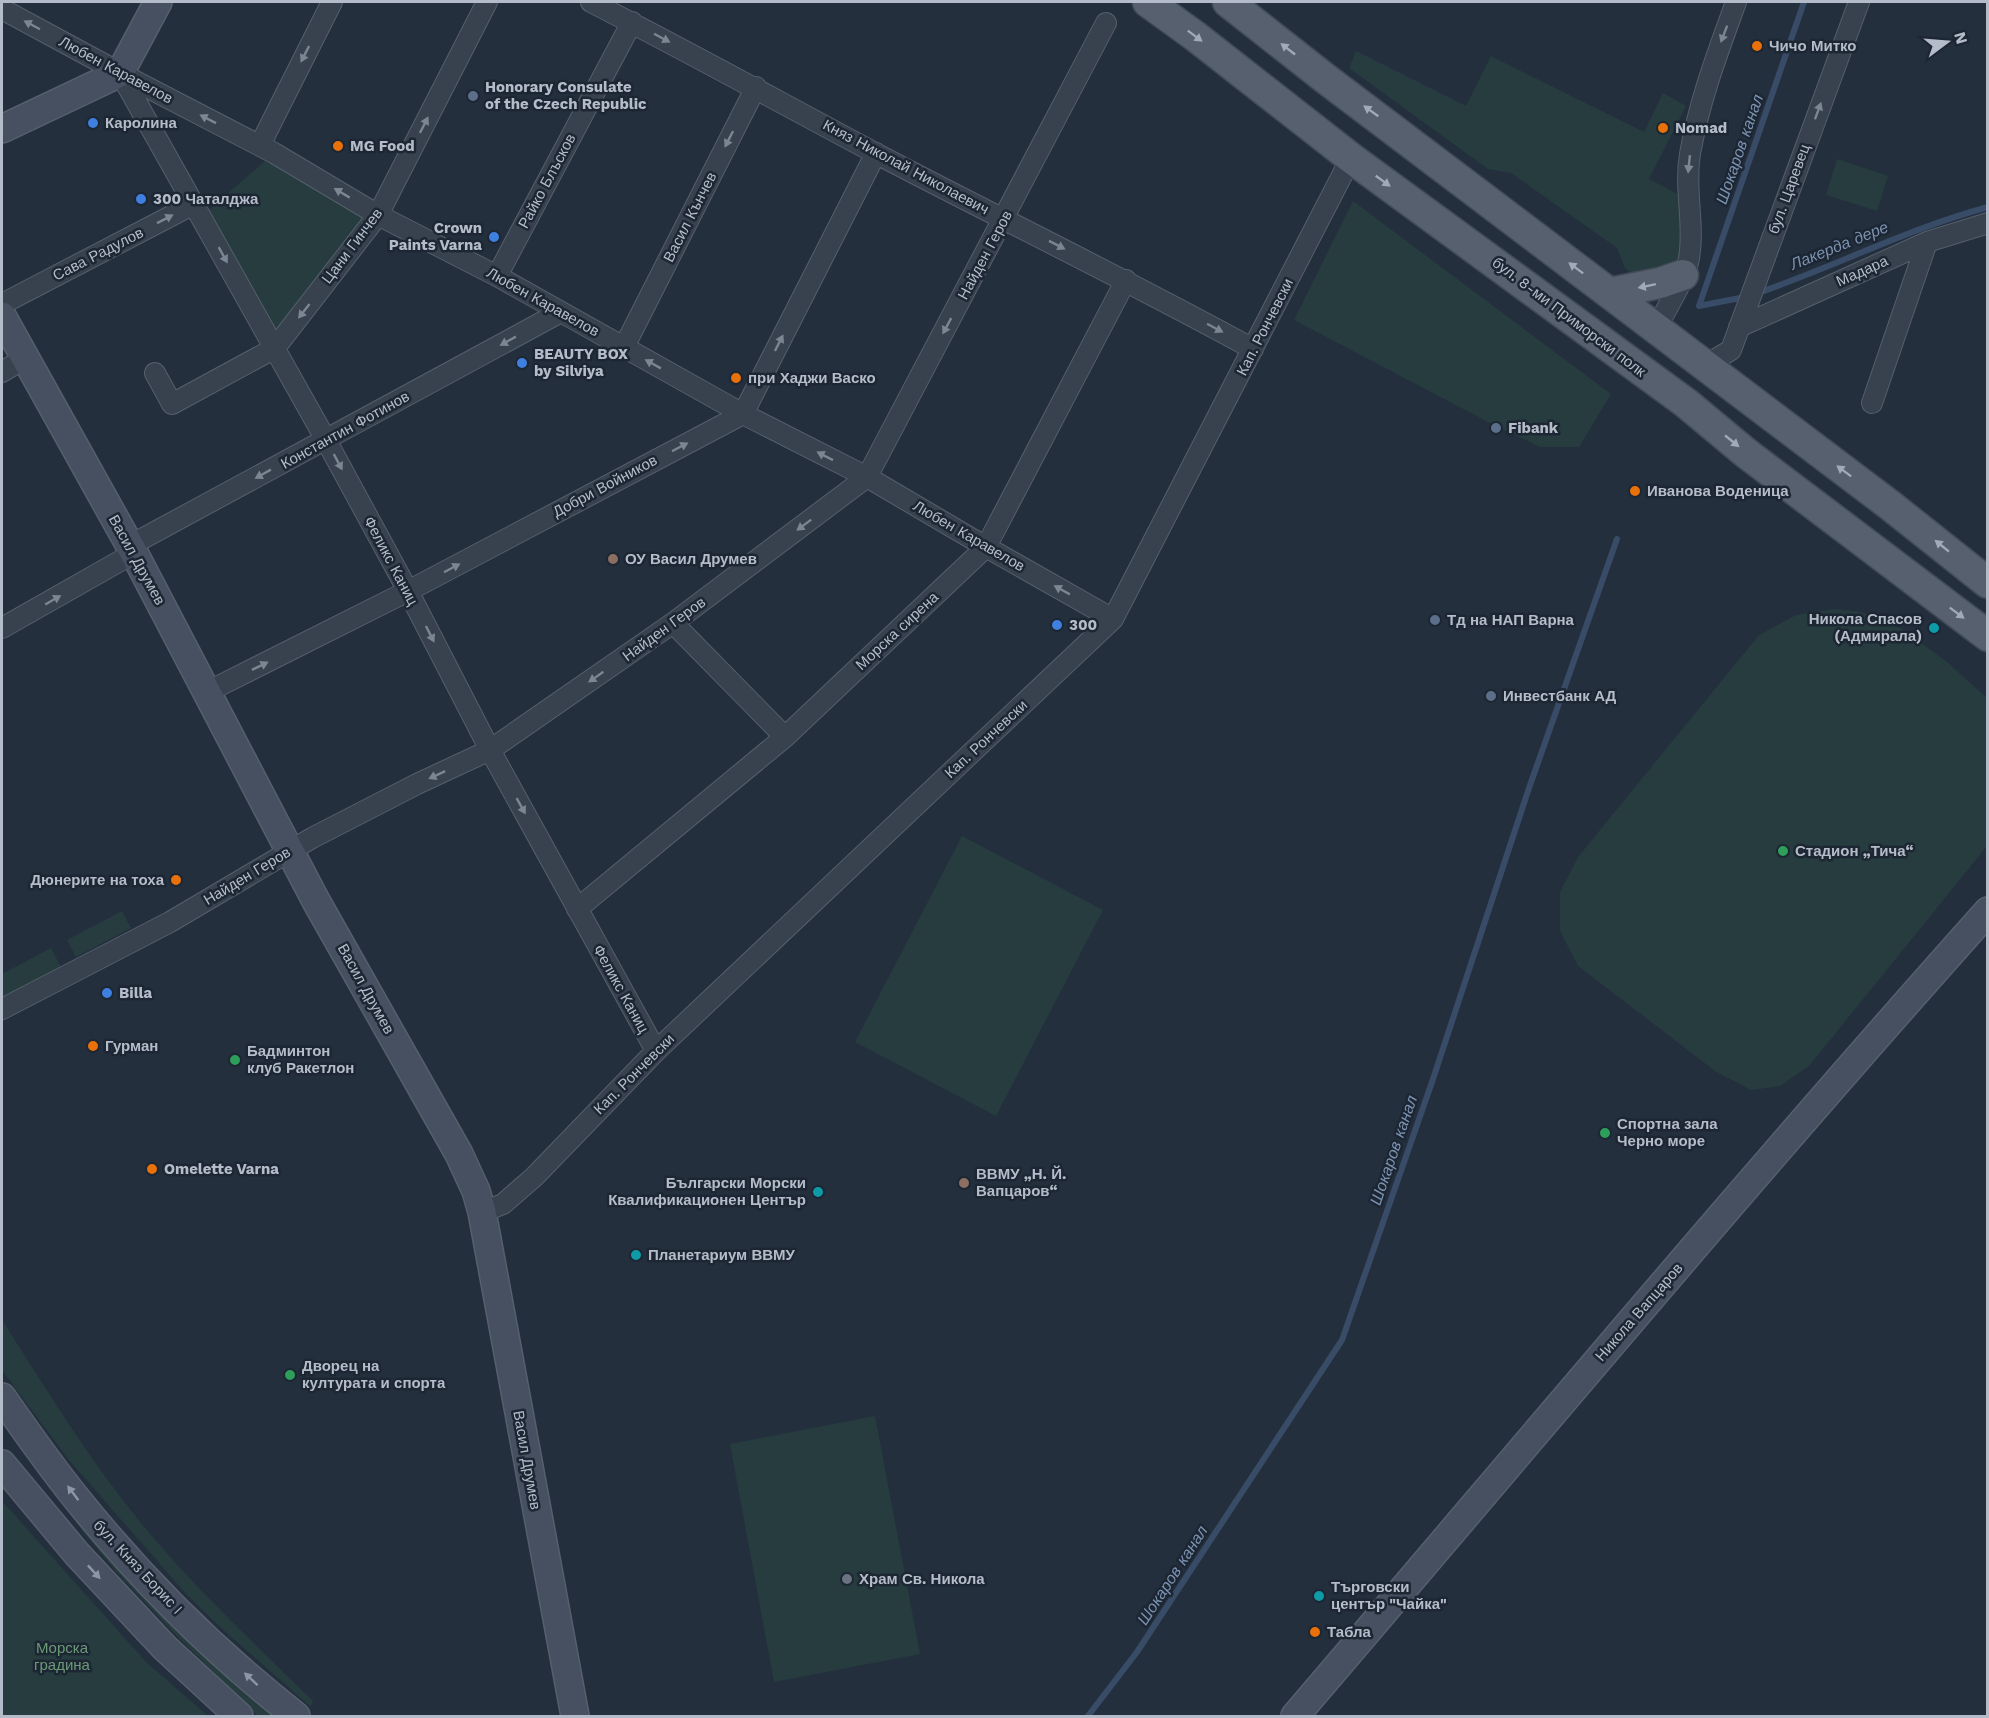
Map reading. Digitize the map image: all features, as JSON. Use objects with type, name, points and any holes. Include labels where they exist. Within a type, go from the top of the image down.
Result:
[{"type":"main road","name":"бул. 8-ми Приморски полк","points":[[1148,2],[1352,158],[1686,404],[1893,566],[1988,636]]},
{"type":"main road","points":[[1228,2],[1326,79],[1891,506],[1988,583]]},
{"type":"main road","points":[[1610,293],[1660,283],[1683,275]]},
{"type":"main road","points":[[1656,328],[1648,376],[1669,374],[1706,365]]},
{"type":"street","points":[[2,129],[120,73],[158,2]]},
{"type":"street","points":[[260,145],[332,2]]},
{"type":"street","name":"Цани Гинчев","points":[[155,373],[172,404],[275,348],[378,215],[487,2]]},
{"type":"street","name":"Княз Николай Николаевич","points":[[591,2],[1254,349]]},
{"type":"street","points":[[1656,328],[1689,260],[1687,186],[1689,156],[1697,117],[1712,66],[1736,2]]},
{"type":"street","name":"бул. Царевец","points":[[1706,365],[1731,350],[1859,2]]},
{"type":"street","name":"Любен Каравелов","points":[[2,9],[260,145],[378,215],[497,276],[559,313],[743,414],[867,477],[1113,619]]},
{"type":"street","name":"Райко Блъсков","points":[[497,276],[632,22]]},
{"type":"street","name":"Найден Геров","points":[[2,1009],[170,922],[290,851],[417,784],[490,750],[673,623],[867,477],[1106,23]]},
{"type":"street","name":"Феликс Каниц","points":[[120,73],[326,440],[408,591],[490,750],[656,1052]]},
{"type":"street","name":"Васил Кънчев","points":[[624,347],[756,87]]},
{"type":"street","points":[[743,414],[876,153]]},
{"type":"street","name":"Кап. Рончевски","points":[[482,1212],[503,1204],[534,1177],[656,1052],[1113,619],[1352,158]]},
{"type":"street","name":"Сава Радулов","points":[[2,304],[194,204]]},
{"type":"street","name":"Мадара","points":[[1741,320],[1927,242],[1988,223]]},
{"type":"street","points":[[1872,403],[1927,242]]},
{"type":"street","name":"Морска сирена","points":[[577,909],[785,737],[986,547],[1126,280]]},
{"type":"street","name":"Константин Фотинов","points":[[2,628],[132,549],[559,313]]},
{"type":"street","name":"Васил Друмев","points":[[2,316],[132,549],[316,901],[459,1154],[476,1191],[482,1212],[575,1716]]},
{"type":"street","points":[[2,372],[25,358]]},
{"type":"street","name":"Добри Войников","points":[[207,692],[408,591],[743,414]]},
{"type":"street","points":[[673,623],[785,737]]},
{"type":"street","name":"Никола Вапцаров","points":[[1295,1716],[1562,1401],[1988,911]]},
{"type":"street","name":"бул. Княз Борис I","points":[[2,1397],[81,1504],[153,1586],[213,1645],[266,1693],[296,1716]]},
{"type":"street","points":[[2,1464],[77,1554],[165,1648],[239,1716]]},
{"type":"green space","points":[[1356,51],[1466,106],[1491,56],[1644,132],[1663,93],[1686,106],[1649,179],[1678,194],[1689,215],[1668,306],[1625,268],[1617,248],[1511,173],[1488,169],[1349,68]]},
{"type":"green space","points":[[274,153],[378,215],[275,348],[201,217]]},
{"type":"green space","points":[[1837,159],[1888,176],[1877,211],[1826,195]]},
{"type":"green space","points":[[1353,201],[1611,394],[1579,447],[1540,447],[1294,320]]},
{"type":"green space","name":"Стадион „Тича“","points":[[1835,609],[1862,612],[1902,629],[1947,662],[1987,698],[1987,846],[1809,1066],[1780,1086],[1751,1090],[1715,1071],[1578,966],[1560,931],[1560,892],[1578,857],[1759,635],[1796,615]]},
{"type":"green space","points":[[962,836],[1103,910],[996,1116],[855,1042]]},
{"type":"green space","points":[[122,911],[131,928],[76,957],[67,940]]},
{"type":"green space","points":[[51,948],[61,967],[2,998],[2,974]]},
{"type":"green space","points":[[2,1320],[81,1442],[133,1513],[197,1586],[313,1701],[311,1707],[187,1595],[68,1459],[2,1370]]},
{"type":"green space","points":[[875,1416],[920,1654],[774,1682],[730,1444]]},
{"type":"green space","points":[[16,1438],[283,1716],[258,1716],[173,1632],[84,1533]]},
{"type":"green space","name":"Морска градина","points":[[2,1501],[147,1663],[208,1716],[2,1716]]},
{"type":"waterway","name":"Шокаров канал","points":[[1745,297],[1699,306],[1804,2]]},
{"type":"waterway","name":"Лакерда дере","points":[[1755,294],[1929,226],[1988,207]]},
{"type":"waterway","name":"Шокаров канал","points":[[1088,1716],[1137,1652],[1342,1340],[1432,1082],[1529,788],[1617,539]]},
{"type":"place","name":"Чичо Митко","points":[[1757,46]]},
{"type":"place","name":"Honorary Consulate of the Czech Republic","points":[[473,96]]},
{"type":"place","name":"Каролина","points":[[93,123]]},
{"type":"place","name":"Nomad","points":[[1663,128]]},
{"type":"place","name":"MG Food","points":[[338,146]]},
{"type":"place","name":"300 Чаталджа","points":[[141,199]]},
{"type":"place","name":"Crown Paints Varna","points":[[494,237]]},
{"type":"place","name":"BEAUTY BOX by Silviya","points":[[522,363]]},
{"type":"place","name":"при Хаджи Васко","points":[[736,378]]},
{"type":"place","name":"Fibank","points":[[1496,428]]},
{"type":"place","name":"Иванова Воденица","points":[[1635,491]]},
{"type":"place","name":"ОУ Васил Друмев","points":[[613,559]]},
{"type":"place","name":"Тд на НАП Варна","points":[[1435,620]]},
{"type":"place","name":"300","points":[[1057,625]]},
{"type":"place","name":"Никола Спасов (Адмирала)","points":[[1934,628]]},
{"type":"place","name":"Инвестбанк АД","points":[[1491,696]]},
{"type":"place","name":"Стадион „Тича“","points":[[1783,851]]},
{"type":"place","name":"Дюнерите на тоха","points":[[176,880]]},
{"type":"place","name":"Billa","points":[[107,993]]},
{"type":"place","name":"Гурман","points":[[93,1046]]},
{"type":"place","name":"Бадминтон клуб Ракетлон","points":[[235,1060]]},
{"type":"place","name":"Спортна зала Черно море","points":[[1605,1133]]},
{"type":"place","name":"Omelette Varna","points":[[152,1169]]},
{"type":"place","name":"ВВМУ „Н. Й. Вапцаров“","points":[[964,1183]]},
{"type":"place","name":"Български Морски Квалификационен Център","points":[[818,1192]]},
{"type":"place","name":"Планетариум ВВМУ","points":[[636,1255]]},
{"type":"place","name":"Дворец на културата и спорта","points":[[290,1375]]},
{"type":"place","name":"Храм Св. Никола","points":[[847,1579]]},
{"type":"place","name":"Търговски център \"Чайка\"","points":[[1319,1596]]},
{"type":"place","name":"Табла","points":[[1315,1632]]}]
